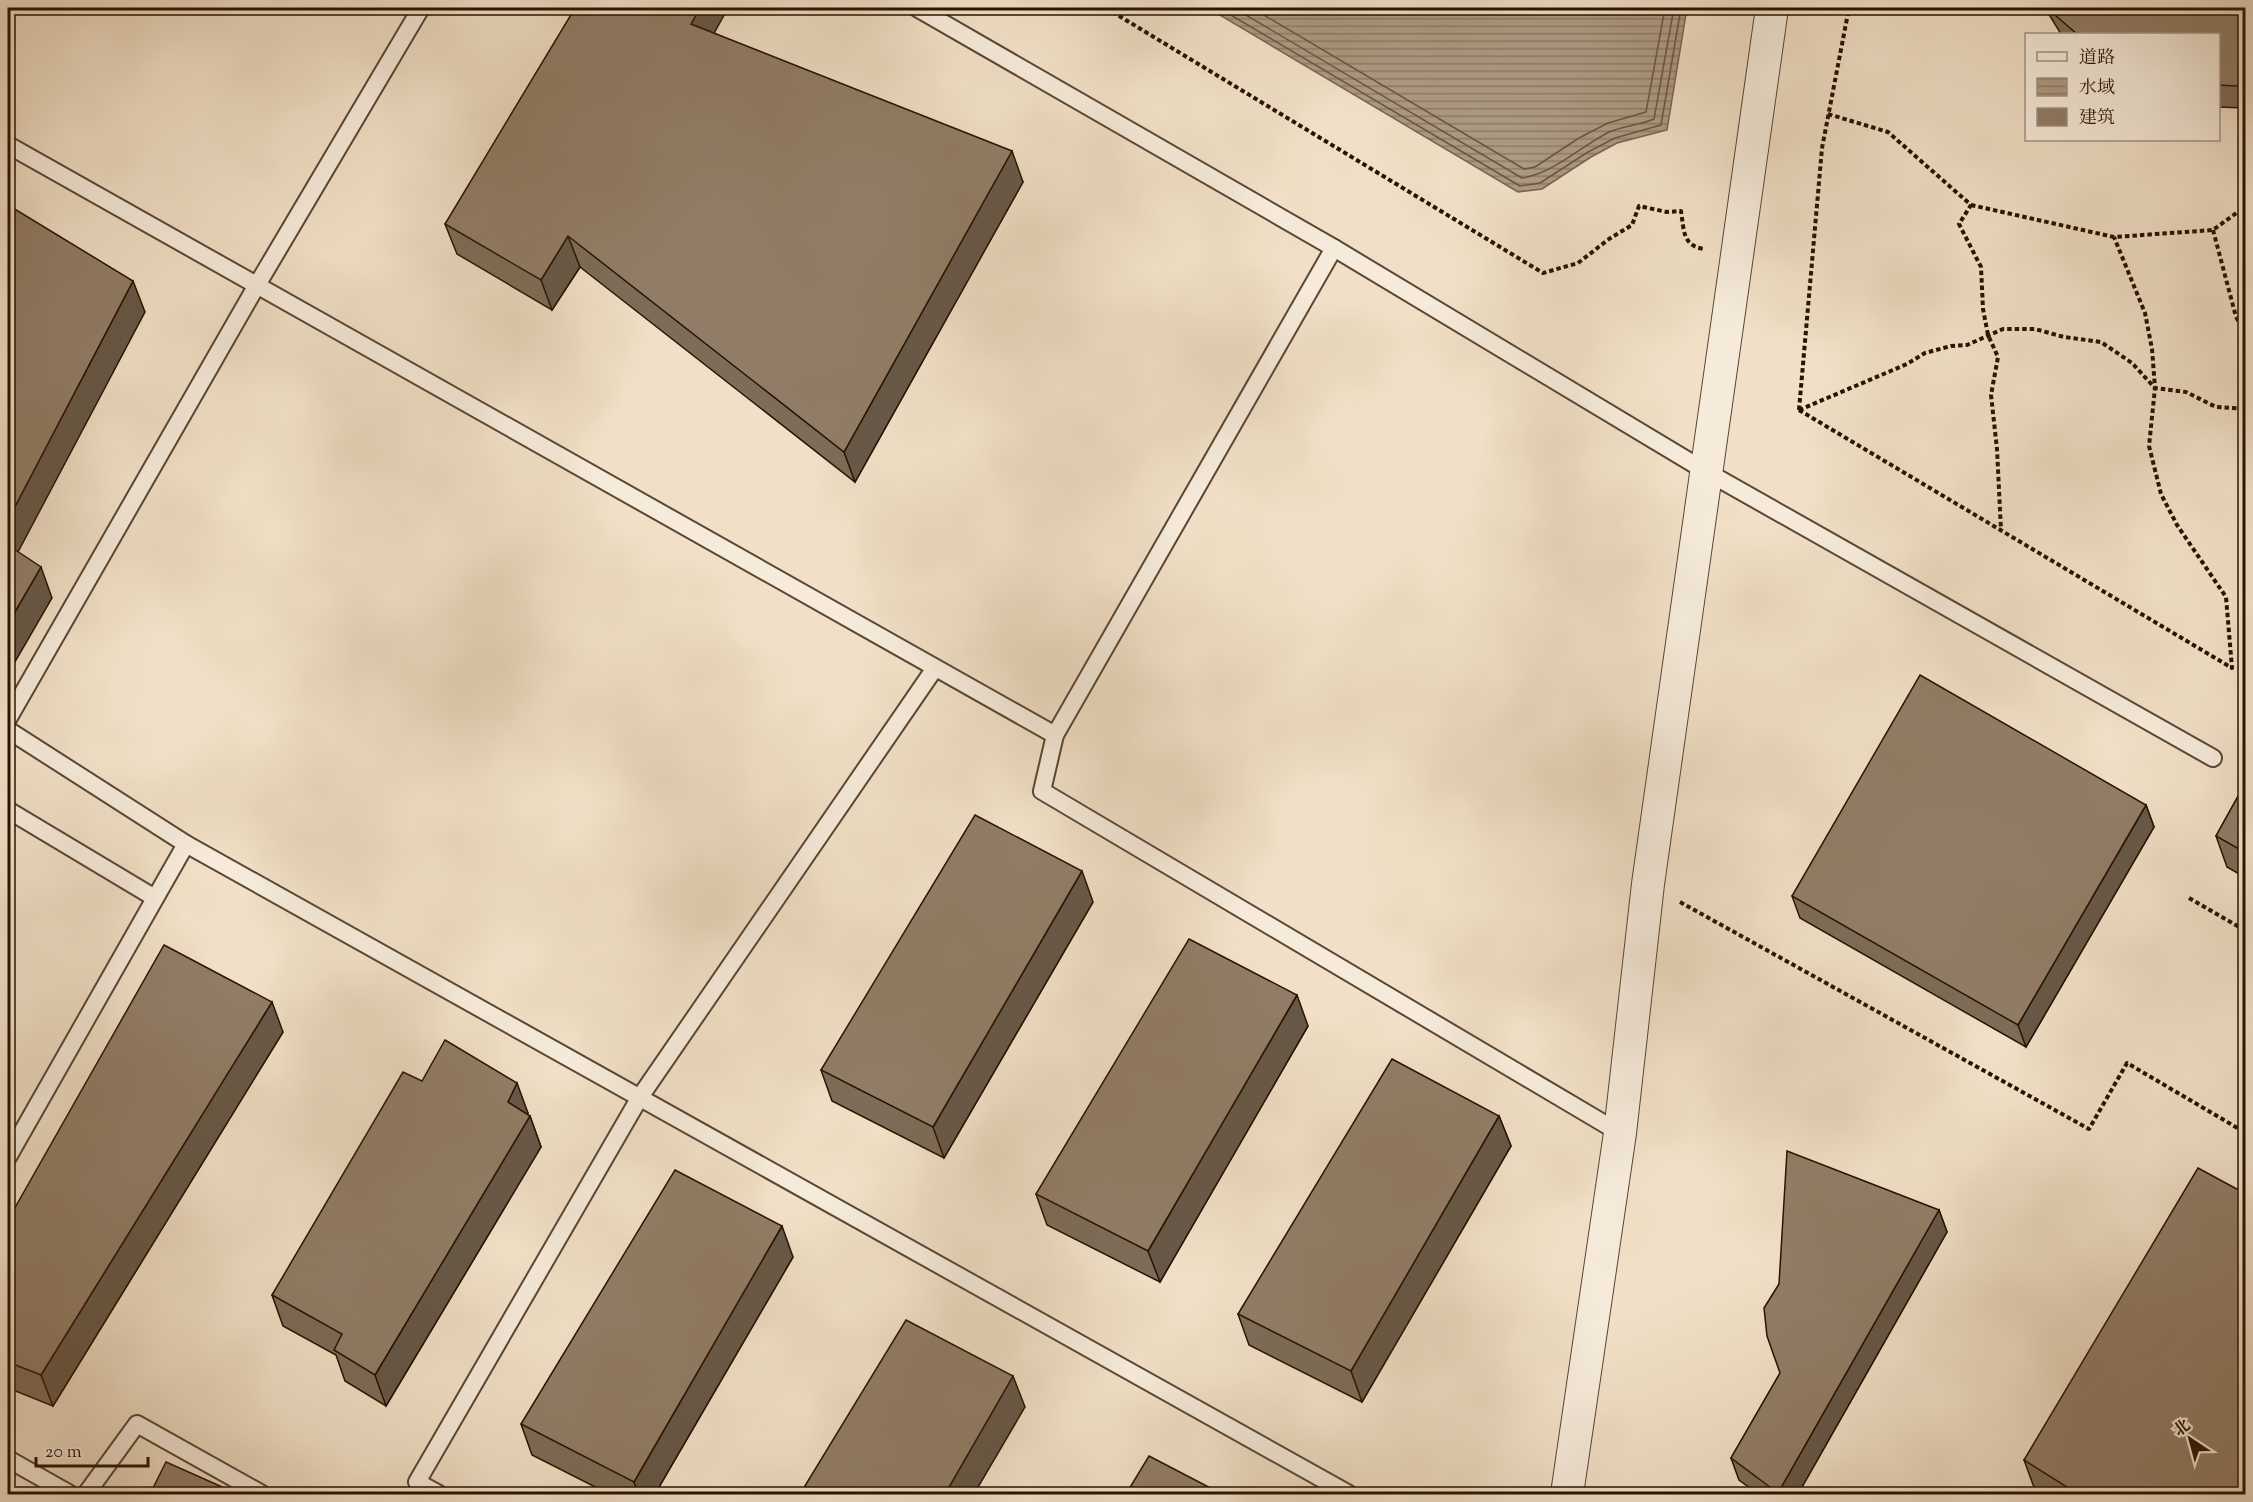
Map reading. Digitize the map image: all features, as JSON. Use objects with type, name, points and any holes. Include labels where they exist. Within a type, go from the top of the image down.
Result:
[{"type":"street","points":[[1567,1494],[1620,1133],[1648,884],[1772,8]]},
{"type":"lane","points":[[8,719],[257,285],[421,8]]},
{"type":"lane","points":[[917,8],[1334,248],[1707,472],[2213,758]]},
{"type":"lane","points":[[8,145],[1055,735]]},
{"type":"lane","points":[[1334,248],[1055,735],[1042,791],[1620,1133]]},
{"type":"lane","points":[[439,1494],[414,1488],[640,1097],[935,668]]},
{"type":"lane","points":[[8,730],[186,844],[1349,1494]]},
{"type":"lane","points":[[8,810],[155,898]]},
{"type":"lane","points":[[8,1157],[186,844]]},
{"type":"lane","points":[[86,1494],[137,1424],[262,1494]]},
{"type":"lane","points":[[8,1459],[70,1494]]},
{"type":"path","points":[[1106,8],[1543,273],[1578,263],[1632,225],[1639,206],[1667,212],[1681,211],[1686,238],[1694,248],[1710,250]]},
{"type":"path","points":[[1799,410],[1822,148],[1849,8]]},
{"type":"path","points":[[1828,114],[1888,132],[1971,205],[2114,237],[2213,230],[2246,206]]},
{"type":"path","points":[[1971,205],[1959,225],[1980,267],[1983,309],[1988,336],[1998,357],[1991,395],[1998,458],[2001,531]]},
{"type":"path","points":[[2213,230],[2236,317],[2246,334]]},
{"type":"path","points":[[1799,410],[2232,668],[2226,597],[2177,525],[2161,494],[2149,446],[2155,388],[2152,349],[2145,313],[2114,237]]},
{"type":"path","points":[[1799,410],[1907,364],[1925,353],[1951,346],[1967,345],[2003,329],[2034,329],[2064,337],[2101,342],[2133,363],[2155,388],[2186,392],[2216,407],[2246,409]]},
{"type":"path","points":[[1648,884],[2088,1129],[2127,1063],[2246,1133]]},
{"type":"path","points":[[2189,898],[2246,931]]},
{"type":"water","points":[[1208,8],[1687,8],[1667,130],[1617,143],[1542,189],[1518,192]]},
{"type":"building","points":[[575,8],[700,8],[691,24],[1012,151],[844,452],[568,236],[541,280],[445,224]]},
{"type":"building","points":[[2050,8],[2246,8],[2246,84],[2220,85],[2220,33],[2076,33]]},
{"type":"building","points":[[8,205],[133,281],[8,520]]},
{"type":"building","points":[[8,545],[41,567],[8,624]]},
{"type":"building","points":[[1920,675],[2146,805],[2018,1025],[1792,896]]},
{"type":"building","points":[[2246,782],[2246,853],[2216,836]]},
{"type":"building","points":[[975,815],[1082,871],[933,1127],[821,1070]]},
{"type":"building","points":[[1189,939],[1297,995],[1148,1251],[1036,1194]]},
{"type":"building","points":[[164,945],[272,1002],[41,1375],[8,1362],[8,1220]]},
{"type":"building","points":[[445,1040],[517,1083],[508,1102],[530,1116],[375,1375],[334,1350],[342,1334],[272,1295],[403,1072],[422,1081]]},
{"type":"building","points":[[1392,1059],[1499,1116],[1351,1371],[1238,1314]]},
{"type":"building","points":[[1787,1151],[1939,1210],[1778,1493],[1731,1458],[1780,1373],[1767,1336],[1764,1308],[1779,1284]]},
{"type":"building","points":[[2198,1168],[2246,1194],[2246,1494],[2078,1494],[2024,1460]]},
{"type":"building","points":[[675,1170],[782,1226],[634,1482],[521,1424]]},
{"type":"building","points":[[906,1320],[1013,1376],[945,1494],[800,1494]]},
{"type":"building","points":[[1149,1456],[1222,1494],[1126,1494]]},
{"type":"building","points":[[166,1462],[238,1494],[150,1494]]}]
